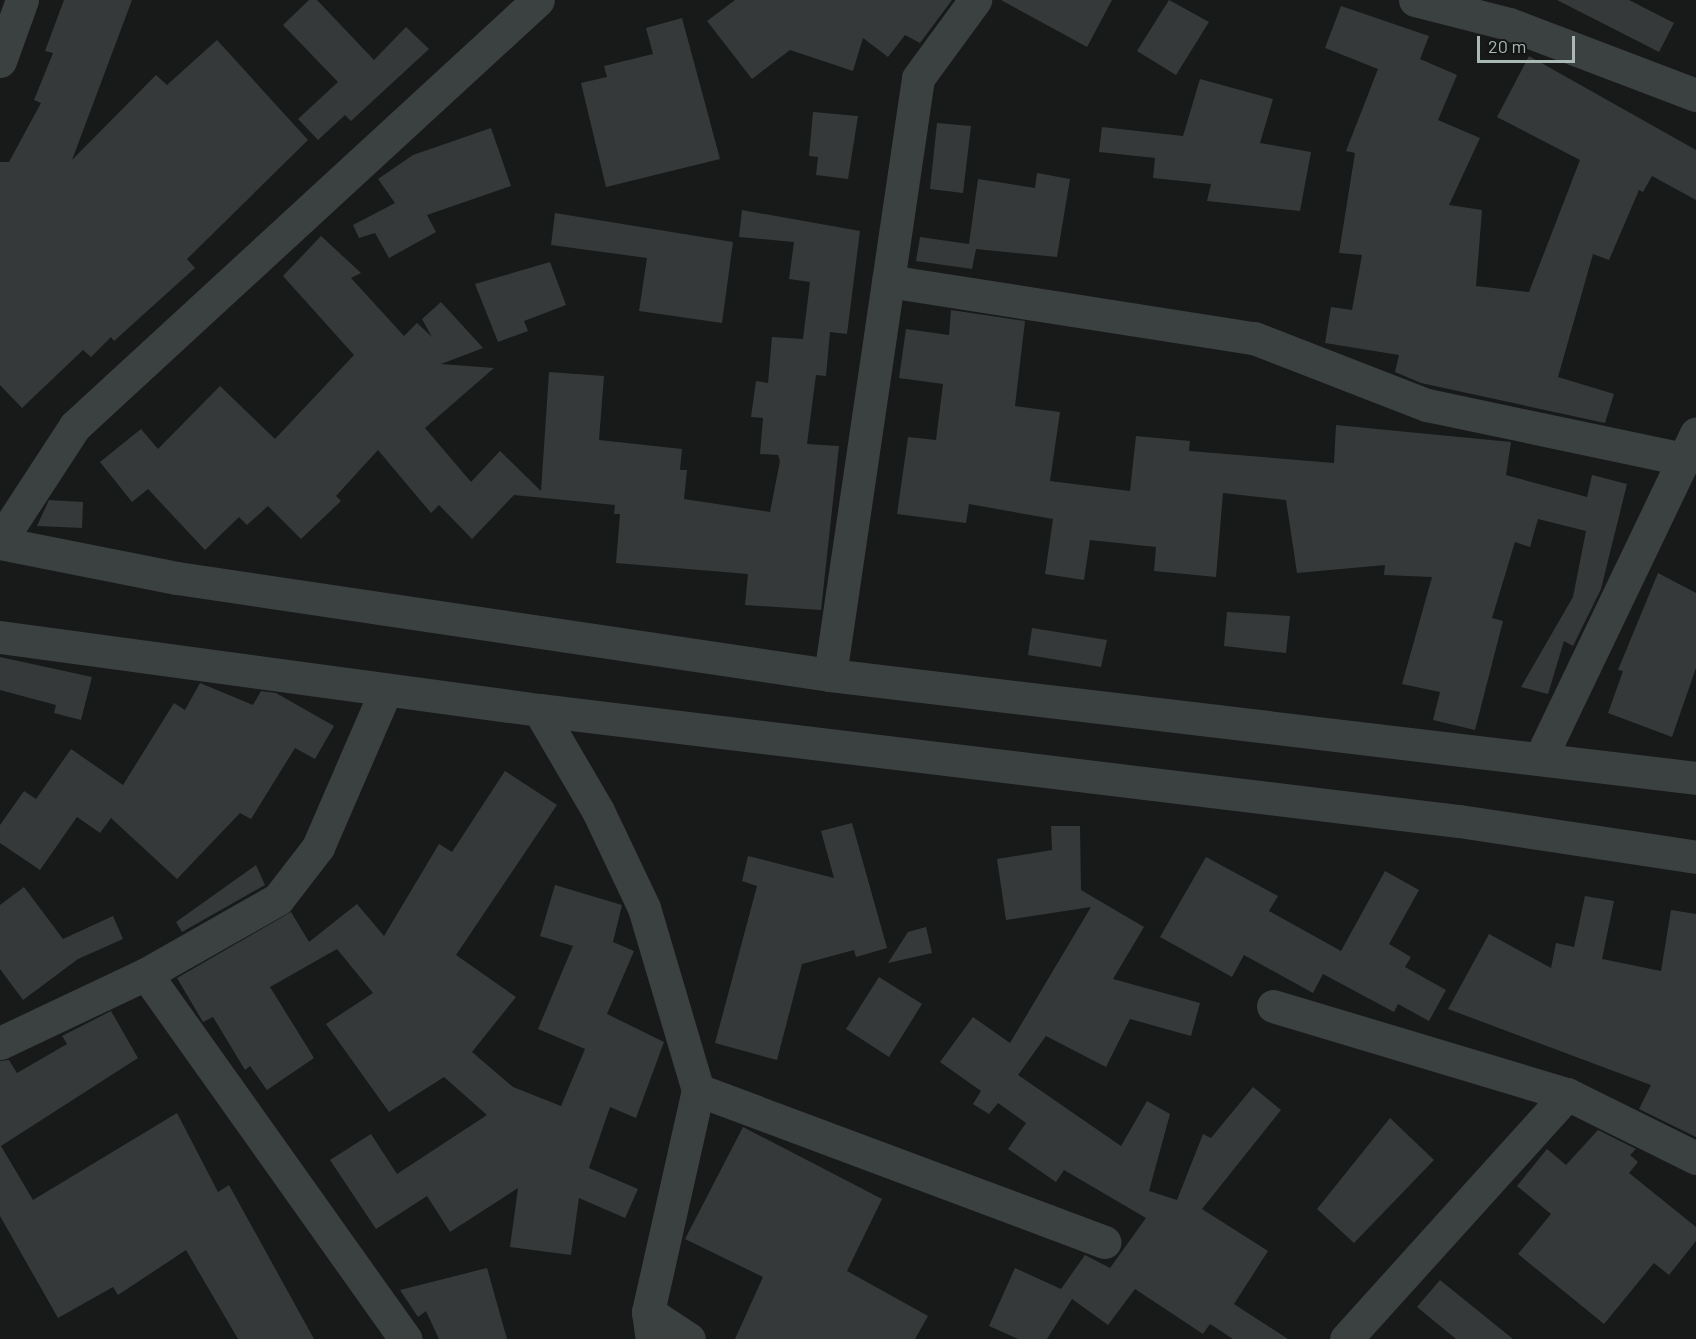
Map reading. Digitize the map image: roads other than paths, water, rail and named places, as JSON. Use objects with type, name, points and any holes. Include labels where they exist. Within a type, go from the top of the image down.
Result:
[{"type":"street","points":[[0,61],[22,0]]},
{"type":"street","points":[[538,0],[75,426],[0,542],[177,578],[830,675],[1696,777]]},
{"type":"street","points":[[830,675],[918,78],[975,0]]},
{"type":"street","points":[[1415,0],[1509,24],[1696,95]]},
{"type":"street","points":[[888,281],[1254,338],[1427,405],[1690,446],[1540,759]]},
{"type":"street","points":[[0,637],[539,710],[1459,821],[1696,857]]},
{"type":"street","points":[[0,1043],[146,974],[278,899],[318,847],[386,690]]},
{"type":"street","points":[[539,710],[598,811],[644,908],[698,1090],[650,1325],[688,1339]]},
{"type":"street","points":[[146,974],[405,1339]]},
{"type":"street","points":[[1273,1006],[1567,1094],[1696,1158]]},
{"type":"street","points":[[698,1090],[1105,1242]]},
{"type":"street","points":[[1346,1339],[1567,1094]]}]
